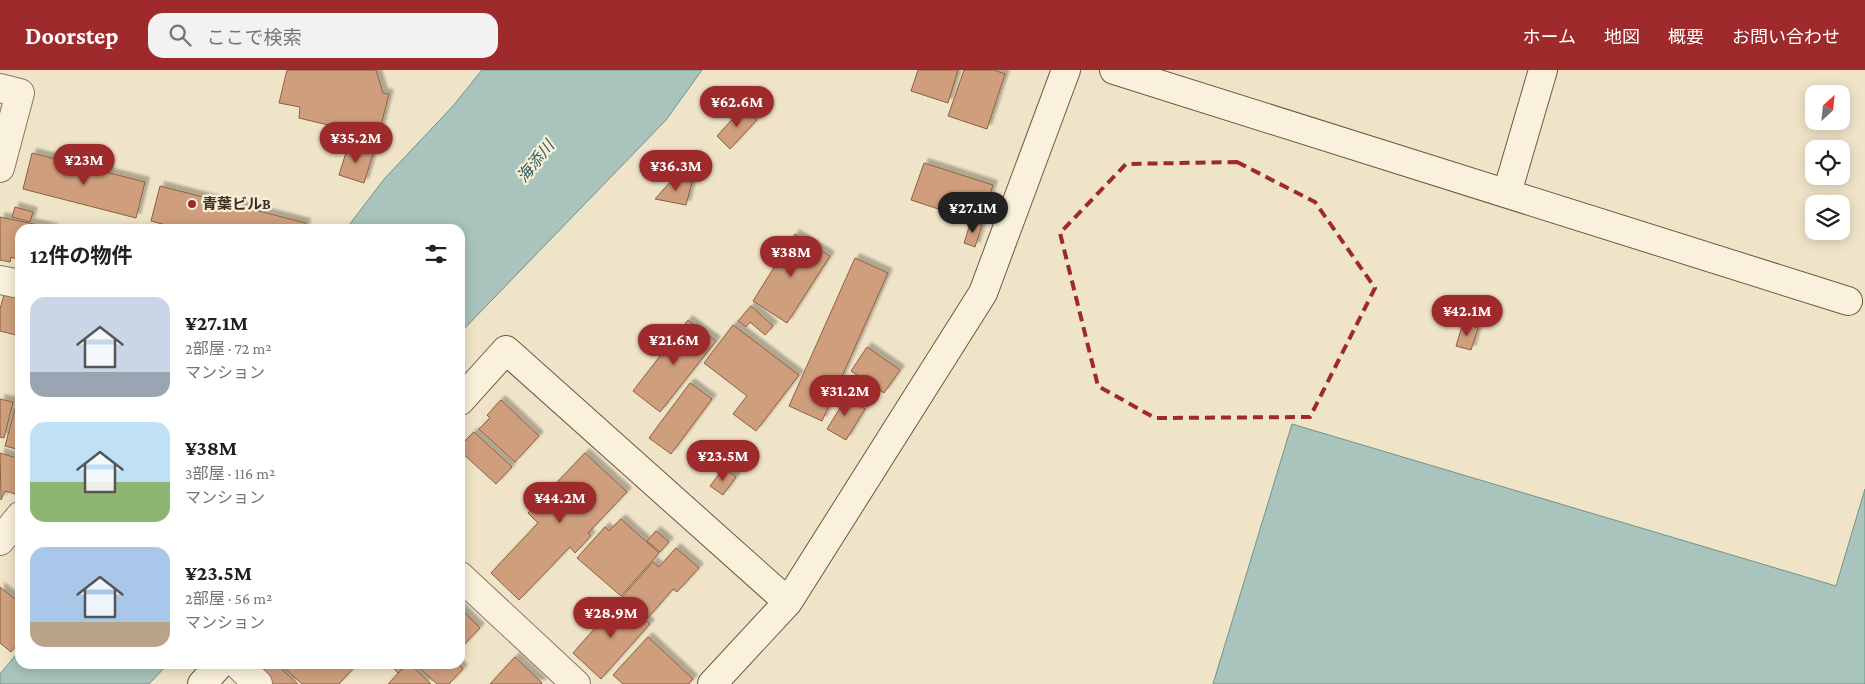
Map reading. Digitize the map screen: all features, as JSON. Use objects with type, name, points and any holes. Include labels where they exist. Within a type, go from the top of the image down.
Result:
[{"type":"street","points":[[712,684],[788,602],[983,293],[1066,70]]},
{"type":"street","points":[[1114,70],[1848,301]]},
{"type":"street","points":[[1507,194],[1543,70]]},
{"type":"street","points":[[0,88],[20,93],[0,168]]},
{"type":"street","points":[[0,280],[15,283]]},
{"type":"street","points":[[465,395],[506,350],[788,602]]},
{"type":"street","points":[[0,540],[15,522]]},
{"type":"street","points":[[465,581],[576,684]]},
{"type":"street","points":[[202,684],[216,669]]},
{"type":"street","points":[[242,669],[258,684]]},
{"type":"highlighted area","points":[[1237,162],[1315,202],[1375,288],[1310,417],[1155,418],[1098,386],[1060,233],[1126,164]]},
{"type":"water","name":"海添川","points":[[482,70],[702,70],[666,120],[465,328],[465,224],[350,224],[385,178],[453,106]]},
{"type":"water","points":[[1292,424],[1836,586],[1865,489],[1865,684],[1213,684]]},
{"type":"water","points":[[15,656],[15,669],[163,669],[149,684],[0,684],[0,674]]},
{"type":"building","points":[[287,70],[376,70],[383,93],[389,94],[378,137],[299,118],[300,107],[279,103]]},
{"type":"building","points":[[918,70],[958,70],[948,103],[911,91]]},
{"type":"building","points":[[964,70],[994,70],[1005,74],[987,129],[948,116]]},
{"type":"building","points":[[744,107],[757,120],[730,149],[717,136]]},
{"type":"building","points":[[348,146],[373,154],[364,183],[339,175]]},
{"type":"building","points":[[32,153],[145,182],[136,218],[23,189]]},
{"type":"building","points":[[924,163],[993,185],[981,223],[911,200]]},
{"type":"building","points":[[675,177],[692,182],[686,205],[655,199]]},
{"type":"building","name":"青葉ビルB","points":[[160,186],[306,223],[162,224],[151,221]]},
{"type":"building","points":[[15,207],[33,212],[30,222],[12,217]]},
{"type":"building","points":[[0,217],[34,224],[15,224],[15,258],[11,257],[10,262],[0,260]]},
{"type":"building","points":[[971,221],[982,225],[975,247],[964,243]]},
{"type":"building","points":[[795,234],[830,256],[787,323],[753,301]]},
{"type":"building","points":[[855,258],[888,273],[822,421],[789,406]]},
{"type":"building","points":[[5,291],[15,294],[15,335],[0,331],[0,309]]},
{"type":"building","points":[[751,306],[773,326],[765,335],[750,322],[746,327],[738,321]]},
{"type":"building","points":[[688,320],[716,341],[660,412],[633,391]]},
{"type":"building","points":[[1463,323],[1478,328],[1471,350],[1456,346]]},
{"type":"building","points":[[733,325],[799,375],[756,431],[733,414],[747,396],[704,363]]},
{"type":"building","points":[[867,347],[900,370],[884,393],[851,371]]},
{"type":"building","points":[[690,383],[712,399],[671,454],[649,438]]},
{"type":"building","points":[[840,393],[865,409],[846,440],[827,429],[840,408],[834,404]]},
{"type":"building","points":[[0,399],[13,402],[4,438],[0,437]]},
{"type":"building","points":[[501,400],[539,436],[515,462],[479,429],[490,418],[487,415]]},
{"type":"building","points":[[15,408],[15,449],[5,446]]},
{"type":"building","points":[[474,432],[512,467],[496,484],[465,456],[465,441]]},
{"type":"building","points":[[0,453],[15,458],[15,494],[5,491],[1,500]]},
{"type":"building","points":[[585,453],[627,492],[588,533],[591,536],[575,553],[570,547],[519,600],[491,573],[538,523],[528,513]]},
{"type":"building","points":[[724,468],[736,477],[723,495],[710,486]]},
{"type":"building","points":[[621,519],[659,553],[621,596],[577,558],[605,527],[609,531]]},
{"type":"building","points":[[656,531],[669,542],[660,552],[647,541]]},
{"type":"building","points":[[676,548],[699,568],[677,592],[673,589],[647,619],[622,597],[653,562],[659,567]]},
{"type":"building","points":[[0,587],[15,599],[15,647],[11,652],[0,643]]},
{"type":"building","points":[[621,599],[650,624],[601,679],[573,653]]},
{"type":"building","points":[[465,613],[480,628],[465,644]]},
{"type":"building","points":[[648,637],[693,679],[689,684],[623,684],[613,675]]},
{"type":"building","points":[[515,657],[542,683],[541,684],[490,684]]},
{"type":"building","points":[[264,669],[282,669],[298,684],[265,684],[262,682]]},
{"type":"building","points":[[286,669],[352,669],[339,684],[302,684]]},
{"type":"building","points":[[394,669],[402,669],[398,673]]},
{"type":"building","points":[[402,669],[415,669],[431,684],[388,684]]},
{"type":"building","points":[[420,669],[463,669],[449,684],[437,684]]},
{"type":"place","name":"青葉ビルB","points":[[192,204]]}]
